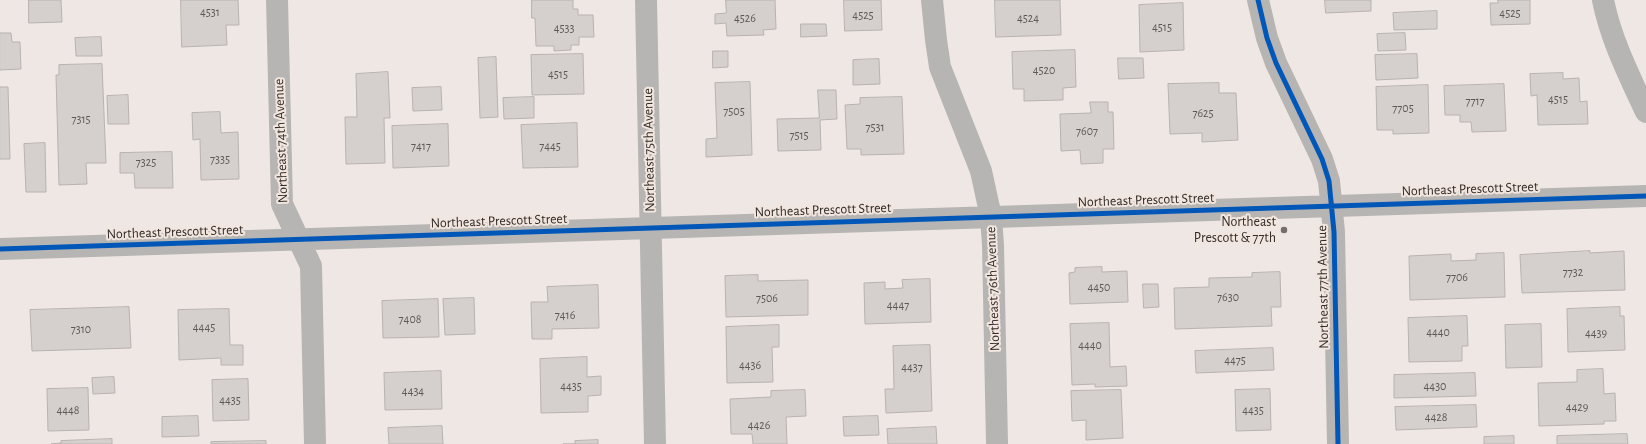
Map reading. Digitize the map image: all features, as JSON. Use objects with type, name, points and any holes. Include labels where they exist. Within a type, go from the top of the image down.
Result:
[{"type":"street","name":"Northeast 74th Avenue","points":[[277,0],[282,204],[311,266],[315,444]]},
{"type":"street","name":"Northeast 75th Avenue","points":[[646,0],[655,444]]},
{"type":"street","name":"Northeast 76th Avenue","points":[[932,0],[940,68],[981,171],[991,216],[993,245],[997,444]]},
{"type":"street","name":"Northeast 77th Avenue","points":[[1258,0],[1267,38],[1276,63],[1322,159],[1329,181],[1333,206],[1338,444]]},
{"type":"street","points":[[1603,0],[1606,16],[1619,54],[1646,112]]},
{"type":"street","name":"Northeast Prescott Street","points":[[0,249],[1646,196]]},
{"type":"building","points":[[29,0],[61,0],[62,22],[29,23]]},
{"type":"building","points":[[181,0],[238,0],[239,25],[226,25],[227,45],[182,47]]},
{"type":"building","points":[[532,0],[573,0],[573,9],[578,9],[578,15],[593,15],[594,37],[579,37],[579,45],[571,45],[571,50],[554,51],[554,46],[536,46],[535,18],[532,18]]},
{"type":"building","points":[[726,0],[775,0],[776,29],[763,30],[764,35],[727,36],[726,23],[715,24],[715,14],[726,13]]},
{"type":"building","points":[[844,0],[881,0],[882,30],[845,31]]},
{"type":"building","points":[[995,0],[1060,0],[1061,35],[996,37]]},
{"type":"building","points":[[1325,0],[1371,0],[1371,11],[1326,13]]},
{"type":"building","points":[[1498,0],[1530,0],[1530,24],[1491,25],[1490,3],[1498,3]]},
{"type":"building","points":[[1183,3],[1184,50],[1140,52],[1139,5]]},
{"type":"building","points":[[1437,11],[1437,29],[1394,30],[1393,13]]},
{"type":"building","points":[[801,24],[826,24],[827,36],[801,37]]},
{"type":"building","points":[[0,33],[11,33],[12,42],[20,42],[21,69],[0,70]]},
{"type":"building","points":[[1405,33],[1406,50],[1378,51],[1377,34]]},
{"type":"building","points":[[101,37],[102,56],[76,56],[75,38]]},
{"type":"building","points":[[1075,50],[1076,87],[1063,88],[1063,100],[1024,101],[1024,89],[1013,89],[1012,52]]},
{"type":"building","points":[[713,51],[728,51],[728,67],[713,68]]},
{"type":"building","points":[[583,54],[584,94],[532,95],[531,55]]},
{"type":"building","points":[[1417,54],[1418,78],[1376,80],[1375,55]]},
{"type":"building","points":[[496,57],[498,117],[480,118],[478,58]]},
{"type":"building","points":[[1118,58],[1143,58],[1144,78],[1119,79]]},
{"type":"building","points":[[879,59],[880,84],[853,85],[853,60]]},
{"type":"building","points":[[102,64],[106,163],[86,163],[87,184],[59,185],[56,75],[59,75],[59,65]]},
{"type":"building","points":[[388,72],[390,118],[384,118],[385,163],[346,164],[345,117],[357,117],[356,74]]},
{"type":"building","points":[[1563,73],[1563,79],[1579,78],[1580,102],[1587,101],[1588,124],[1538,125],[1537,95],[1531,96],[1530,74]]},
{"type":"building","points":[[750,82],[752,155],[706,157],[706,139],[717,138],[715,83]]},
{"type":"building","points":[[1219,83],[1219,93],[1236,93],[1238,140],[1202,142],[1202,133],[1170,134],[1168,84]]},
{"type":"building","points":[[1504,84],[1506,131],[1472,132],[1471,122],[1460,122],[1460,115],[1445,115],[1444,86]]},
{"type":"building","points":[[1428,85],[1429,133],[1393,134],[1393,130],[1377,130],[1376,87]]},
{"type":"building","points":[[0,87],[8,87],[10,159],[0,159]]},
{"type":"building","points":[[441,87],[442,110],[413,111],[412,88]]},
{"type":"building","points":[[818,90],[836,90],[837,119],[820,120],[821,150],[778,151],[777,119],[819,118]]},
{"type":"building","points":[[128,95],[129,124],[108,124],[107,96]]},
{"type":"building","points":[[534,97],[534,118],[504,119],[503,98]]},
{"type":"building","points":[[902,97],[904,154],[861,155],[861,149],[847,149],[845,105],[860,104],[860,98]]},
{"type":"building","points":[[1090,102],[1108,102],[1108,112],[1113,112],[1114,149],[1103,149],[1103,163],[1081,164],[1080,150],[1061,151],[1060,114],[1091,113]]},
{"type":"building","points":[[220,112],[221,133],[238,132],[239,179],[201,180],[200,139],[193,140],[192,113]]},
{"type":"building","points":[[577,123],[578,167],[523,168],[521,125]]},
{"type":"building","points":[[448,124],[449,166],[393,168],[392,126]]},
{"type":"building","points":[[45,143],[46,192],[26,192],[24,144]]},
{"type":"building","points":[[172,152],[173,188],[135,188],[134,173],[120,173],[120,153]]},
{"type":"building","points":[[1590,251],[1590,253],[1624,251],[1625,290],[1522,293],[1520,255]]},
{"type":"building","points":[[1504,253],[1505,297],[1410,300],[1409,256],[1451,254],[1451,261],[1476,260],[1476,254]]},
{"type":"building","points":[[1102,267],[1102,272],[1127,271],[1128,302],[1070,304],[1069,273],[1075,272],[1075,268]]},
{"type":"building","points":[[1280,272],[1281,307],[1271,307],[1272,326],[1175,329],[1174,288],[1209,287],[1209,278],[1252,277],[1252,273]]},
{"type":"building","points":[[758,275],[758,281],[808,280],[808,315],[726,317],[725,276]]},
{"type":"building","points":[[930,279],[931,322],[865,324],[864,283],[885,282],[885,289],[903,288],[902,280]]},
{"type":"building","points":[[1143,284],[1158,284],[1159,307],[1144,308]]},
{"type":"building","points":[[598,285],[599,328],[552,329],[552,339],[532,339],[531,302],[548,302],[547,287]]},
{"type":"building","points":[[474,298],[475,334],[445,335],[443,299]]},
{"type":"building","points":[[438,299],[439,337],[383,338],[382,301]]},
{"type":"building","points":[[129,307],[131,348],[32,351],[30,310]]},
{"type":"building","points":[[1620,307],[1620,316],[1624,316],[1625,350],[1568,352],[1567,309]]},
{"type":"building","points":[[229,309],[230,345],[243,345],[243,365],[221,365],[221,358],[179,360],[178,310]]},
{"type":"building","points":[[1467,316],[1468,346],[1462,346],[1462,361],[1409,362],[1408,318]]},
{"type":"building","points":[[1109,323],[1110,367],[1126,366],[1127,386],[1095,387],[1095,384],[1072,385],[1070,324]]},
{"type":"building","points":[[1541,324],[1542,367],[1506,368],[1505,325]]},
{"type":"building","points":[[779,325],[779,347],[772,347],[773,382],[727,383],[726,327]]},
{"type":"building","points":[[930,345],[932,411],[886,413],[885,389],[894,389],[893,346]]},
{"type":"building","points":[[1273,348],[1274,370],[1196,373],[1195,351]]},
{"type":"building","points":[[587,357],[587,377],[601,376],[601,395],[588,396],[588,412],[541,413],[540,359]]},
{"type":"building","points":[[1603,369],[1604,394],[1615,393],[1616,421],[1604,421],[1604,424],[1539,426],[1538,383],[1577,382],[1577,370]]},
{"type":"building","points":[[441,371],[442,409],[385,410],[384,373]]},
{"type":"building","points":[[1475,373],[1476,396],[1394,398],[1394,375]]},
{"type":"building","points":[[114,377],[115,393],[93,394],[92,378]]},
{"type":"building","points":[[248,379],[249,420],[213,421],[212,380]]},
{"type":"building","points":[[88,388],[89,430],[48,431],[47,389]]},
{"type":"building","points":[[1270,389],[1271,430],[1236,431],[1235,390]]},
{"type":"building","points":[[805,390],[806,416],[786,417],[787,444],[753,444],[752,434],[731,434],[730,399],[771,397],[771,391]]},
{"type":"building","points":[[1121,390],[1123,438],[1086,440],[1086,420],[1072,421],[1071,391]]},
{"type":"building","points":[[1476,405],[1477,427],[1396,430],[1395,407]]},
{"type":"building","points":[[198,416],[199,436],[162,437],[162,417]]},
{"type":"building","points":[[878,416],[879,435],[844,436],[843,417]]},
{"type":"building","points":[[442,426],[443,444],[389,444],[388,428]]},
{"type":"building","points":[[936,427],[937,444],[888,444],[887,429]]},
{"type":"building","points":[[1627,434],[1628,444],[1557,444],[1557,436]]},
{"type":"building","points":[[1514,436],[1514,444],[1484,444],[1484,437]]},
{"type":"building","points":[[112,439],[112,444],[51,444],[61,443],[61,441]]},
{"type":"building","points":[[598,440],[598,444],[575,444],[575,441]]},
{"type":"building","points":[[266,441],[266,444],[211,444],[211,442]]},
{"type":"cycle path","points":[[1258,0],[1267,38],[1276,63],[1322,159],[1329,181],[1334,232],[1338,444]]},
{"type":"cycle path","points":[[0,249],[1646,196]]},
{"type":"place","name":"Northeast Prescott & 77th","points":[[1284,230]]}]
